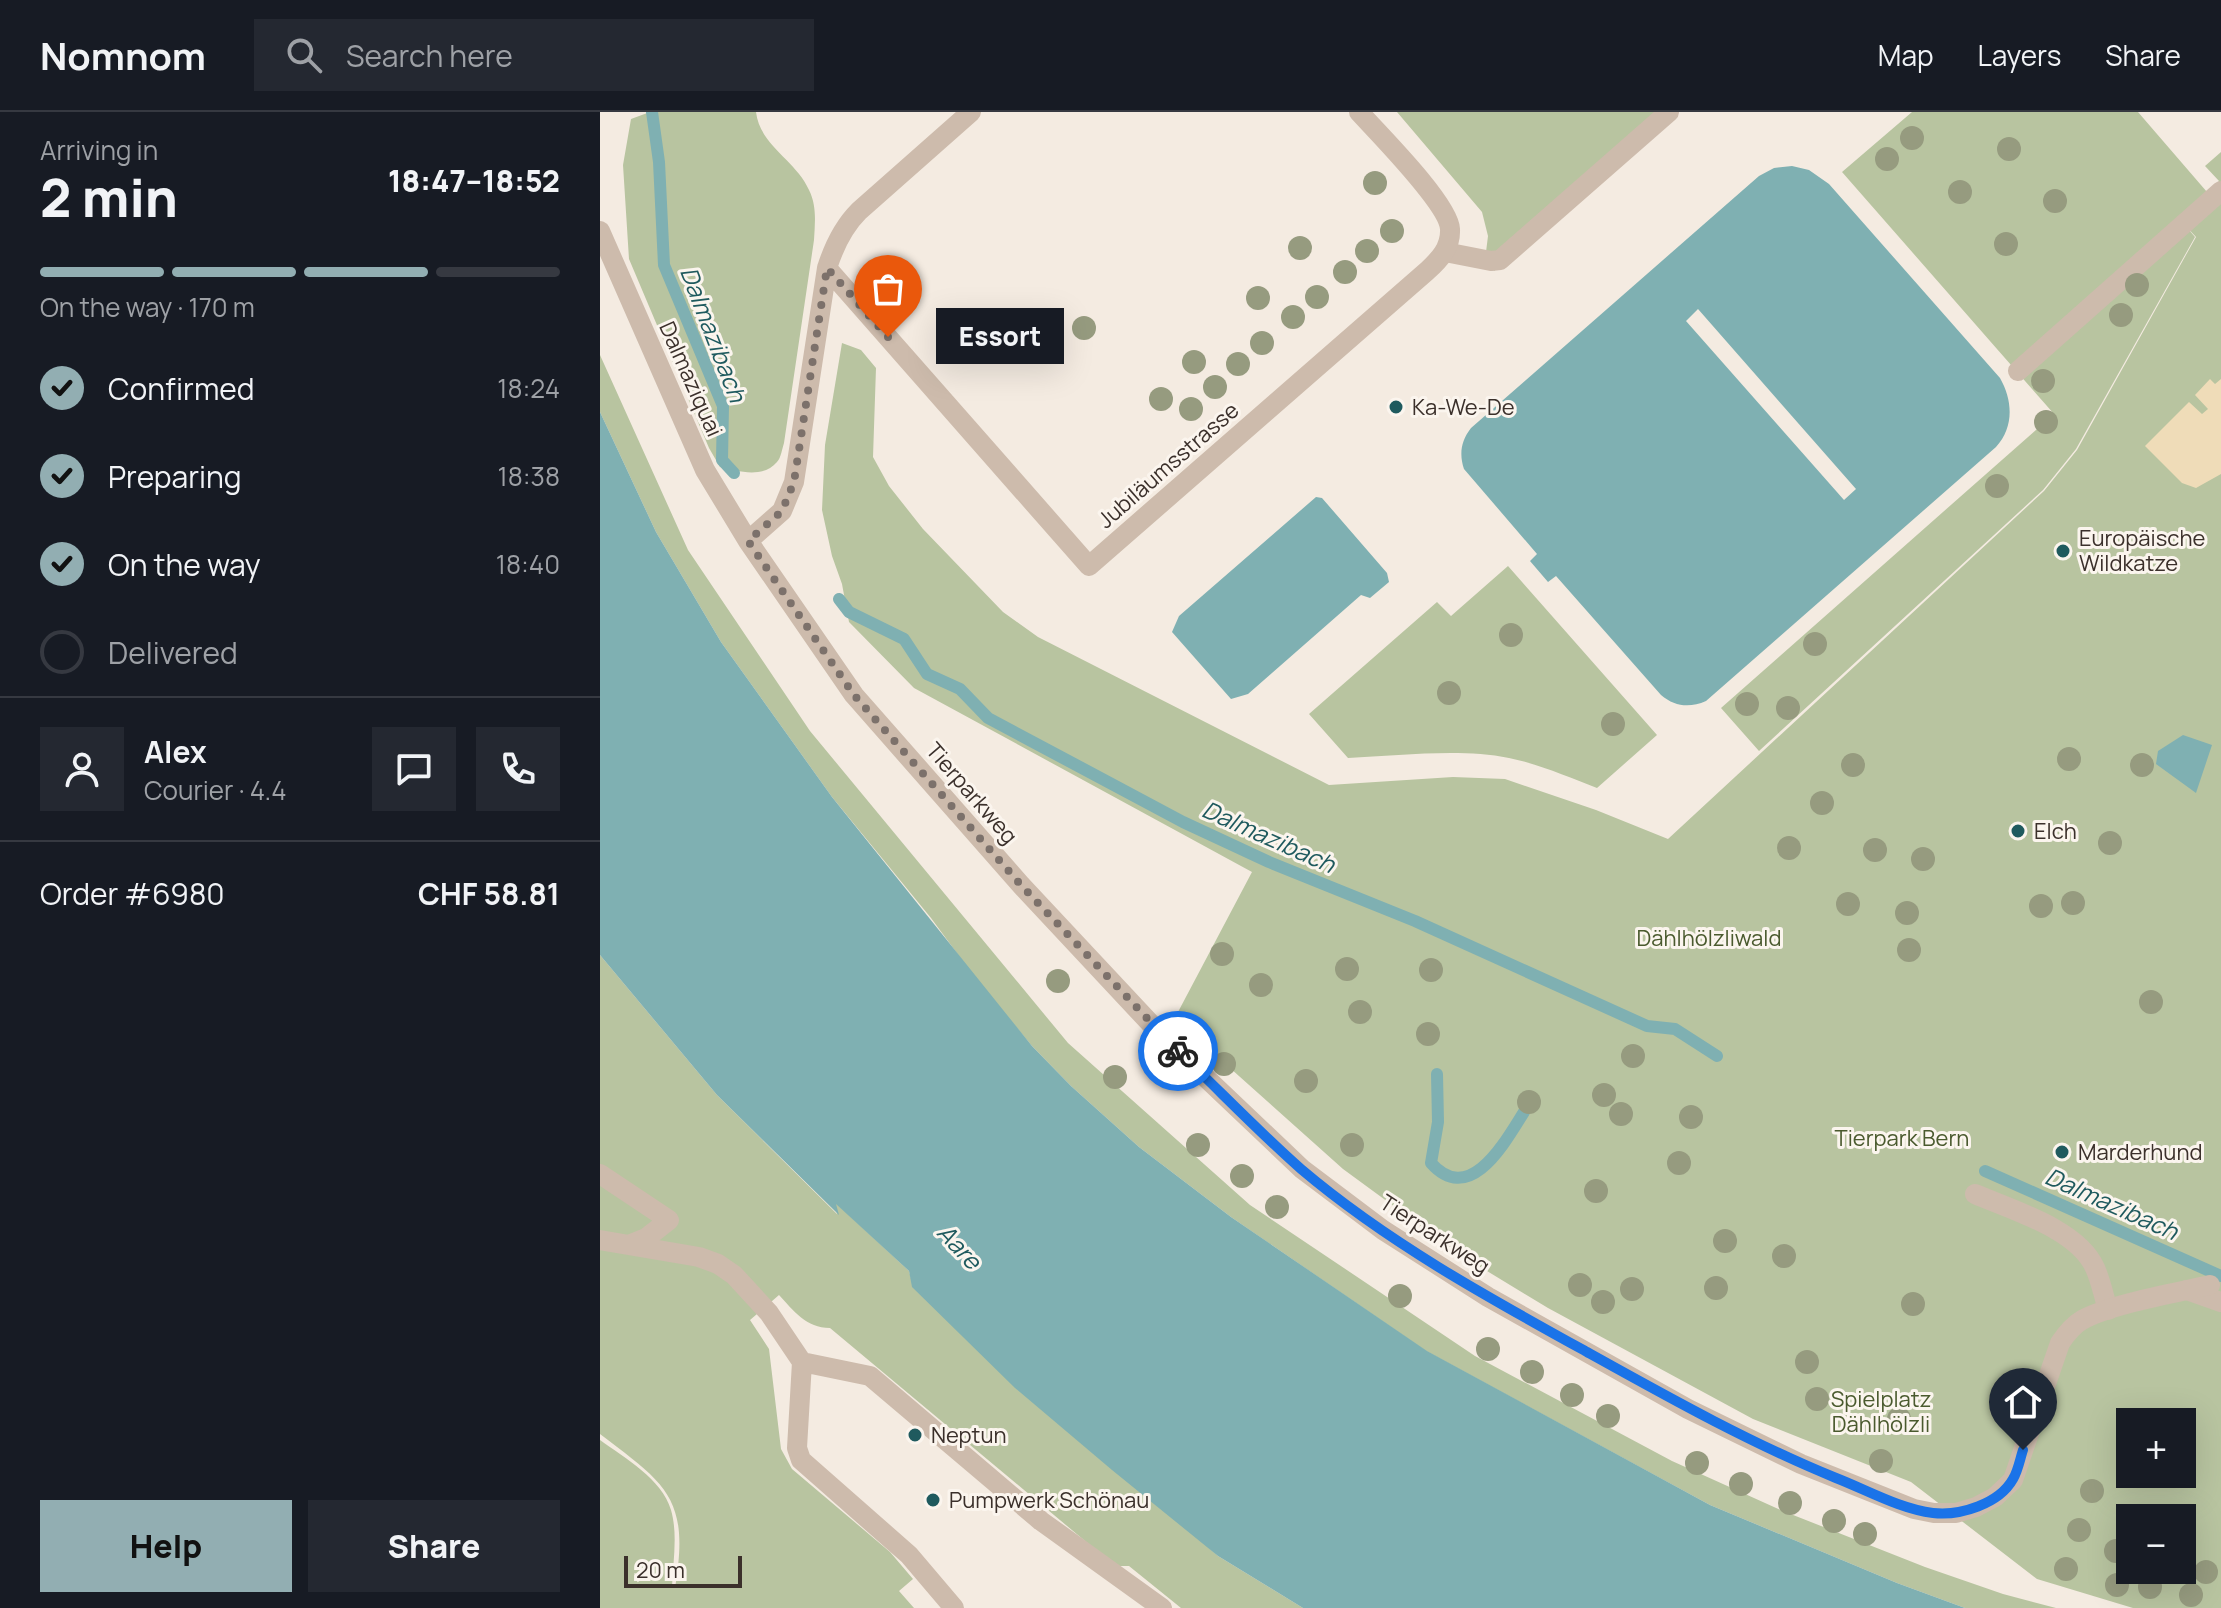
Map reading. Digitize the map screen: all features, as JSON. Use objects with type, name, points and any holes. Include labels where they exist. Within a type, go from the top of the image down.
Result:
[{"type":"street","points":[[748,541],[782,511],[794,482],[827,268],[837,242],[851,219],[971,112]]},
{"type":"street","points":[[1359,112],[1445,212],[1450,234],[1445,252],[1491,261],[1500,260],[1669,112]]},
{"type":"street","points":[[2018,371],[2221,191]]},
{"type":"street","name":"Dalmaziquai","points":[[600,231],[705,470],[748,541]]},
{"type":"street","name":"Jubiläumsstrasse","points":[[827,268],[1089,566],[1445,252]]},
{"type":"street","name":"Tierparkweg","points":[[748,541],[854,695],[1021,885],[1165,1039],[1302,1169],[1383,1230],[1488,1297],[1688,1409],[1801,1464],[1914,1509],[1956,1513],[1995,1497],[2013,1480],[2060,1343],[2079,1322],[2108,1310],[2215,1283]]},
{"type":"street","points":[[600,1174],[669,1220],[646,1238],[631,1244]]},
{"type":"street","points":[[1975,1194],[2059,1232],[2081,1248],[2095,1268],[2108,1310]]},
{"type":"street","points":[[600,1240],[699,1257],[718,1264],[734,1275],[769,1313],[802,1362],[797,1448],[801,1460],[909,1555],[954,1608]]},
{"type":"street","points":[[2187,1290],[2221,1302]]},
{"type":"street","points":[[802,1362],[870,1376],[1041,1521],[1162,1608]]},
{"type":"green space","points":[[650,112],[756,112],[764,134],[803,179],[812,196],[814,240],[784,443],[778,460],[765,471],[720,467],[709,448],[629,259],[623,165],[631,119]]},
{"type":"green space","points":[[1397,112],[1676,112],[1494,271],[1486,252],[1488,236],[1482,212]]},
{"type":"green space","name":"Tierpark Bern","points":[[1912,112],[2138,112],[2207,192],[2219,181],[2205,166],[2221,152],[2221,1608],[2133,1608],[2037,1579],[1911,1482],[1753,1419],[1548,1308],[1459,1254],[1343,1169],[1230,1068],[1178,1012],[1252,872],[914,688],[849,622],[822,510],[825,445],[842,343],[861,350],[876,368],[873,457],[889,486],[923,529],[1003,612],[1038,637],[1329,785],[1453,777],[1505,779],[1668,839],[2044,491],[2077,450],[2196,237],[2183,223],[2195,237],[2076,449],[2043,490],[1759,751],[1721,708],[2054,414],[1842,172]]},
{"type":"green space","points":[[600,355],[688,550],[810,731],[1068,1043],[1250,1205],[1475,1356],[1672,1461],[1783,1511],[1925,1567],[2003,1594],[2056,1608],[1965,1608],[1710,1505],[1426,1351],[1231,1217],[1139,1147],[1032,1046],[976,979],[931,918],[832,797],[721,642],[656,532],[600,412]]},
{"type":"green space","points":[[1508,566],[1657,735],[1597,788],[1531,764],[1490,755],[1348,758],[1309,714],[1437,602],[1451,616]]},
{"type":"green space","points":[[600,955],[717,1095],[837,1214],[835,1202],[909,1271],[912,1282],[1218,1556],[1303,1608],[1181,1608],[1129,1566],[1115,1566],[830,1328],[807,1322],[779,1295],[750,1320],[769,1349],[781,1449],[792,1469],[890,1552],[913,1579],[899,1591],[914,1608],[600,1608],[600,1440],[642,1470],[666,1499],[674,1529],[672,1587],[675,1588],[679,1533],[676,1513],[657,1481],[600,1434]]},
{"type":"sand","points":[[2210,379],[2215,384],[2221,379],[2221,474],[2196,488],[2182,483],[2145,446],[2189,402],[2202,414],[2208,409],[2195,395]]},
{"type":"water","points":[[1792,166],[1809,170],[1829,184],[2000,378],[2009,405],[2009,422],[1996,447],[1706,701],[1683,705],[1661,695],[1556,576],[1548,582],[1530,561],[1537,554],[1464,469],[1462,448],[1471,428],[1759,176],[1774,168]],"holes":[[[1698,309],[1856,489],[1844,500],[1686,321]]]},
{"type":"water","name":"Aare","points":[[600,412],[656,532],[721,642],[832,797],[1032,1046],[1139,1147],[1231,1217],[1427,1351],[1710,1505],[1965,1608],[1303,1608],[1218,1556],[1015,1388],[912,1287],[909,1271],[836,1204],[839,1215],[717,1095],[600,955]]},
{"type":"water","points":[[1316,497],[1322,498],[1387,573],[1389,582],[1370,598],[1361,595],[1248,694],[1231,699],[1172,632],[1179,616]]},
{"type":"water","points":[[2183,735],[2212,745],[2196,793],[2156,764],[2158,751]]},
{"type":"waterway","name":"Dalmazibach","points":[[652,112],[659,162],[664,265],[723,406],[722,460],[734,473]]},
{"type":"waterway","name":"Dalmazibach","points":[[839,599],[849,612],[904,639],[927,674],[960,689],[988,718],[1183,822],[1269,862],[1415,921],[1647,1026],[1675,1029],[1717,1056]]},
{"type":"waterway","points":[[1437,1074],[1438,1122],[1431,1163],[1445,1175],[1459,1178],[1473,1174],[1485,1165],[1497,1153],[1524,1112]]},
{"type":"waterway","name":"Dalmazibach","points":[[1985,1171],[2221,1276]]},
{"type":"way so far","points":[[888,337],[827,268],[794,482],[782,511],[748,541],[854,695],[1021,885],[1178,1051]]},
{"type":"place","name":"Essort","points":[[888,337]]},
{"type":"place","name":"Ka-We-De","points":[[1396,407]]},
{"type":"place","name":"Europäische Wildkatze","points":[[2063,551]]},
{"type":"place","name":"Elch","points":[[2018,831]]},
{"type":"place","name":"Marderhund","points":[[2062,1152]]},
{"type":"place","name":"Neptun","points":[[915,1435]]},
{"type":"place","name":"Pumpwerk Schönau","points":[[933,1500]]},
{"type":"route","points":[[1178,1051],[1302,1169],[1383,1230],[1488,1297],[1688,1409],[1801,1464],[1914,1509],[1956,1513],[1976,1507],[2004,1489],[2013,1480],[2023,1450]]},
{"type":"park label","name":"Dählhölzliwald","points":[[1709,938]]},
{"type":"park label","name":"Spielplatz Dählhölzli","points":[[1881,1412]]}]
